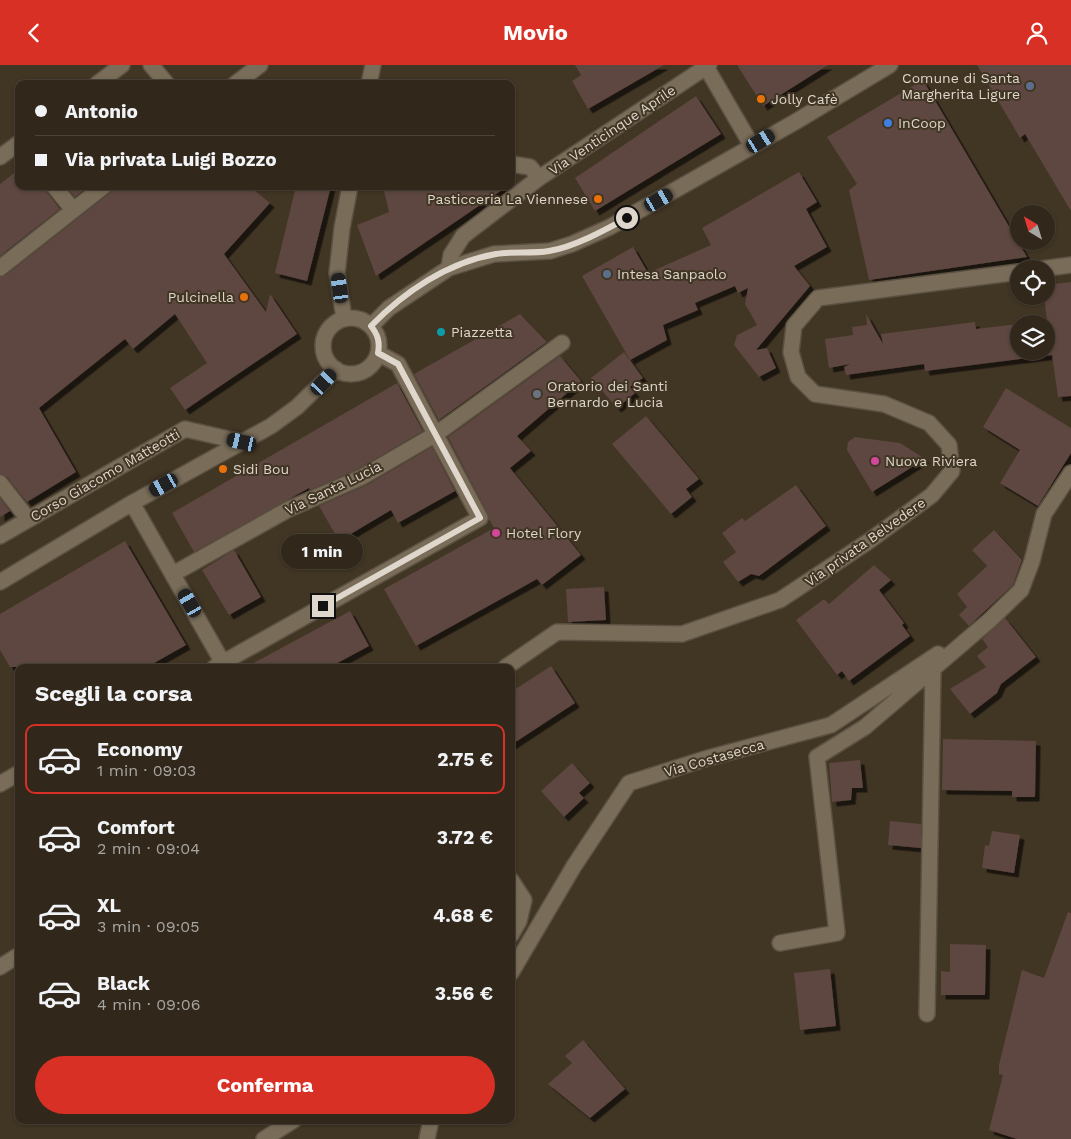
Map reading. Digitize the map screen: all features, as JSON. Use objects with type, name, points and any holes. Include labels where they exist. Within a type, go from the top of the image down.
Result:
[{"type":"street","points":[[102,80],[122,65]]},
{"type":"street","points":[[151,65],[164,80]]},
{"type":"street","points":[[240,80],[260,65]]},
{"type":"street","points":[[370,80],[373,65]]},
{"type":"street","points":[[371,326],[389,308],[449,268],[494,254],[550,251],[572,244],[610,227],[890,65]]},
{"type":"street","points":[[707,66],[752,146]]},
{"type":"street","name":"Via Venticinque Aprile","points":[[449,268],[451,255],[463,236],[539,178],[707,66]]},
{"type":"street","points":[[0,157],[15,146]]},
{"type":"street","points":[[515,165],[530,167],[539,178]]},
{"type":"street","points":[[57,190],[73,210]]},
{"type":"street","points":[[0,267],[99,190]]},
{"type":"street","points":[[344,318],[337,273],[342,228],[353,190]]},
{"type":"street","points":[[1055,267],[1071,265]]},
{"type":"street","name":"Via privata Belvedere","points":[[510,664],[557,633],[682,634],[780,600],[869,541],[932,495],[952,471],[949,445],[929,423],[884,404],[815,394],[798,377],[790,352],[794,326],[818,298],[1010,273]]},
{"type":"street","points":[[354,317],[363,320],[371,326],[377,334],[380,344],[374,363],[366,370],[356,373],[346,373],[329,364],[323,346],[329,329],[336,322],[344,318],[354,317]]},
{"type":"street","name":"Via Santa Lucia","points":[[173,574],[289,509],[362,477],[436,434],[562,343]]},
{"type":"street","points":[[221,664],[480,518],[398,364],[378,353]]},
{"type":"street","points":[[0,582],[132,503],[270,427],[297,407],[336,369]]},
{"type":"street","name":"Corso Giacomo Matteotti","points":[[0,536],[185,429],[242,442]]},
{"type":"street","name":"Via Costasecca","points":[[780,943],[837,933],[817,757],[865,727],[990,620],[1021,590],[1032,561],[1044,514],[1071,473]]},
{"type":"street","points":[[0,483],[28,519]]},
{"type":"street","points":[[132,503],[173,574],[218,664]]},
{"type":"street","name":"Via Costasecca","points":[[515,966],[574,866],[629,783],[708,758],[831,725],[990,620]]},
{"type":"street","points":[[927,1014],[932,669]]},
{"type":"street","points":[[0,783],[15,775]]},
{"type":"street","points":[[515,886],[524,899],[519,921],[515,928]]},
{"type":"street","points":[[0,967],[15,958]]},
{"type":"street","points":[[264,1139],[288,1124]]},
{"type":"street","points":[[427,1139],[429,1124]]},
{"type":"building","points":[[575,65],[664,65],[588,109],[572,81],[581,75]]},
{"type":"building","points":[[737,65],[828,65],[763,106]]},
{"type":"building","name":"Comune di Santa Margherita Ligure","points":[[977,65],[1071,65],[1071,211],[1025,134],[1020,138]]},
{"type":"building","points":[[923,80],[1010,228],[1010,250],[1023,250],[1027,257],[869,280],[849,190],[857,184],[827,137]]},
{"type":"building","points":[[696,96],[721,134],[595,211],[575,178]]},
{"type":"building","points":[[799,172],[817,202],[806,209],[827,247],[794,266],[810,286],[756,350],[767,348],[776,368],[759,377],[734,345],[737,335],[757,325],[745,304],[748,288],[738,293],[735,286],[695,303],[698,310],[663,325],[667,340],[630,360],[582,276],[633,247],[648,273],[711,245],[702,228]]},
{"type":"building","points":[[15,173],[15,190],[46,190],[60,209],[0,256],[0,184]]},
{"type":"building","points":[[69,190],[84,190],[75,197]]},
{"type":"building","points":[[111,190],[254,190],[270,203],[224,254],[266,312],[270,294],[297,334],[185,410],[170,388],[207,363],[175,314],[133,349],[125,339],[39,408],[76,472],[27,502],[7,477],[0,474],[0,277],[6,275],[110,193]]},
{"type":"building","points":[[295,190],[330,190],[307,281],[275,273]]},
{"type":"building","points":[[502,190],[376,276],[357,225],[389,212],[384,191]]},
{"type":"building","points":[[1071,282],[1071,396],[1058,397],[1053,360],[1055,360],[1055,315],[1046,315],[1045,305],[1055,305],[1055,284]]},
{"type":"building","points":[[520,314],[547,342],[439,420],[414,374]]},
{"type":"building","points":[[866,314],[883,344],[881,334],[975,322],[976,329],[1010,325],[1010,360],[1012,360],[925,371],[924,364],[846,375],[844,367],[850,364],[829,368],[825,339],[853,335],[852,327],[867,325]]},
{"type":"building","points":[[624,352],[643,378],[630,387],[635,393],[617,408],[591,378]]},
{"type":"building","points":[[560,356],[581,381],[517,436],[531,451],[510,468],[581,555],[542,585],[537,579],[416,646],[384,589],[494,528],[448,437]]},
{"type":"building","points":[[397,383],[423,431],[358,469],[310,490],[309,488],[194,552],[172,513]]},
{"type":"building","points":[[1006,388],[1071,428],[1071,453],[1038,506],[1000,483],[1020,450],[983,427]]},
{"type":"building","points":[[646,416],[699,479],[686,489],[692,497],[671,514],[612,444]]},
{"type":"building","points":[[855,437],[900,443],[925,459],[872,492],[847,450],[848,442]]},
{"type":"building","points":[[432,447],[455,491],[398,523],[391,510],[339,541],[319,506],[367,485]]},
{"type":"building","points":[[796,485],[826,526],[759,576],[751,574],[738,582],[723,562],[736,552],[722,533],[742,518],[745,521]]},
{"type":"building","points":[[0,498],[10,511],[0,517]]},
{"type":"building","points":[[994,530],[1022,560],[1013,585],[969,626],[959,615],[967,607],[957,594],[987,566],[972,550]]},
{"type":"building","points":[[125,541],[186,645],[152,664],[15,664],[15,667],[10,667],[0,650],[0,614]]},
{"type":"building","points":[[234,550],[261,597],[229,615],[202,570]]},
{"type":"building","points":[[874,565],[891,580],[879,590],[904,623],[902,625],[910,636],[849,681],[842,671],[837,675],[796,620],[824,599],[829,604]]},
{"type":"building","points":[[604,587],[606,620],[568,622],[566,589]]},
{"type":"building","points":[[350,611],[369,646],[336,664],[252,664]]},
{"type":"building","points":[[1005,618],[1036,657],[1001,684],[997,693],[970,714],[950,689],[986,667],[977,656],[988,647],[982,639]]},
{"type":"building","points":[[551,666],[575,703],[515,742],[515,689]]},
{"type":"building","points":[[943,739],[1036,741],[1035,797],[1012,797],[1012,791],[942,790]]},
{"type":"building","points":[[860,760],[863,788],[852,788],[851,800],[832,802],[829,763]]},
{"type":"building","points":[[572,763],[590,783],[579,793],[584,798],[564,817],[541,791]]},
{"type":"building","points":[[890,821],[921,824],[921,848],[888,845]]},
{"type":"building","points":[[992,831],[1020,835],[1014,873],[982,868],[985,845],[989,846]]},
{"type":"building","points":[[1068,912],[1071,913],[1071,1139],[1017,1139],[989,1130],[1003,1075],[999,1074],[999,1065],[1022,970],[1044,978]]},
{"type":"building","points":[[950,944],[986,945],[985,995],[941,995],[941,971],[950,972]]},
{"type":"building","points":[[830,969],[836,1026],[800,1030],[794,973]]},
{"type":"building","points":[[583,1040],[625,1089],[590,1118],[548,1084],[572,1063],[565,1056]]},
{"type":"place","name":"Comune di Santa Margherita Ligure","points":[[1030,86]]},
{"type":"place","name":"Jolly Cafè","points":[[761,99]]},
{"type":"place","name":"InCoop","points":[[888,123]]},
{"type":"place","name":"Pasticceria La Viennese","points":[[598,199]]},
{"type":"place","name":"Intesa Sanpaolo","points":[[607,274]]},
{"type":"place","name":"Pulcinella","points":[[244,297]]},
{"type":"place","name":"Piazzetta","points":[[441,332]]},
{"type":"place","name":"Oratorio dei Santi Bernardo e Lucia","points":[[537,394]]},
{"type":"place","name":"Nuova Riviera","points":[[875,461]]},
{"type":"place","name":"Sidi Bou","points":[[223,469]]},
{"type":"place","name":"Hotel Flory","points":[[496,533]]},
{"type":"route","points":[[323,606],[480,518],[398,364],[378,353],[380,344],[377,334],[371,326],[389,308],[449,268],[494,254],[550,251],[572,244],[627,218]]}]
